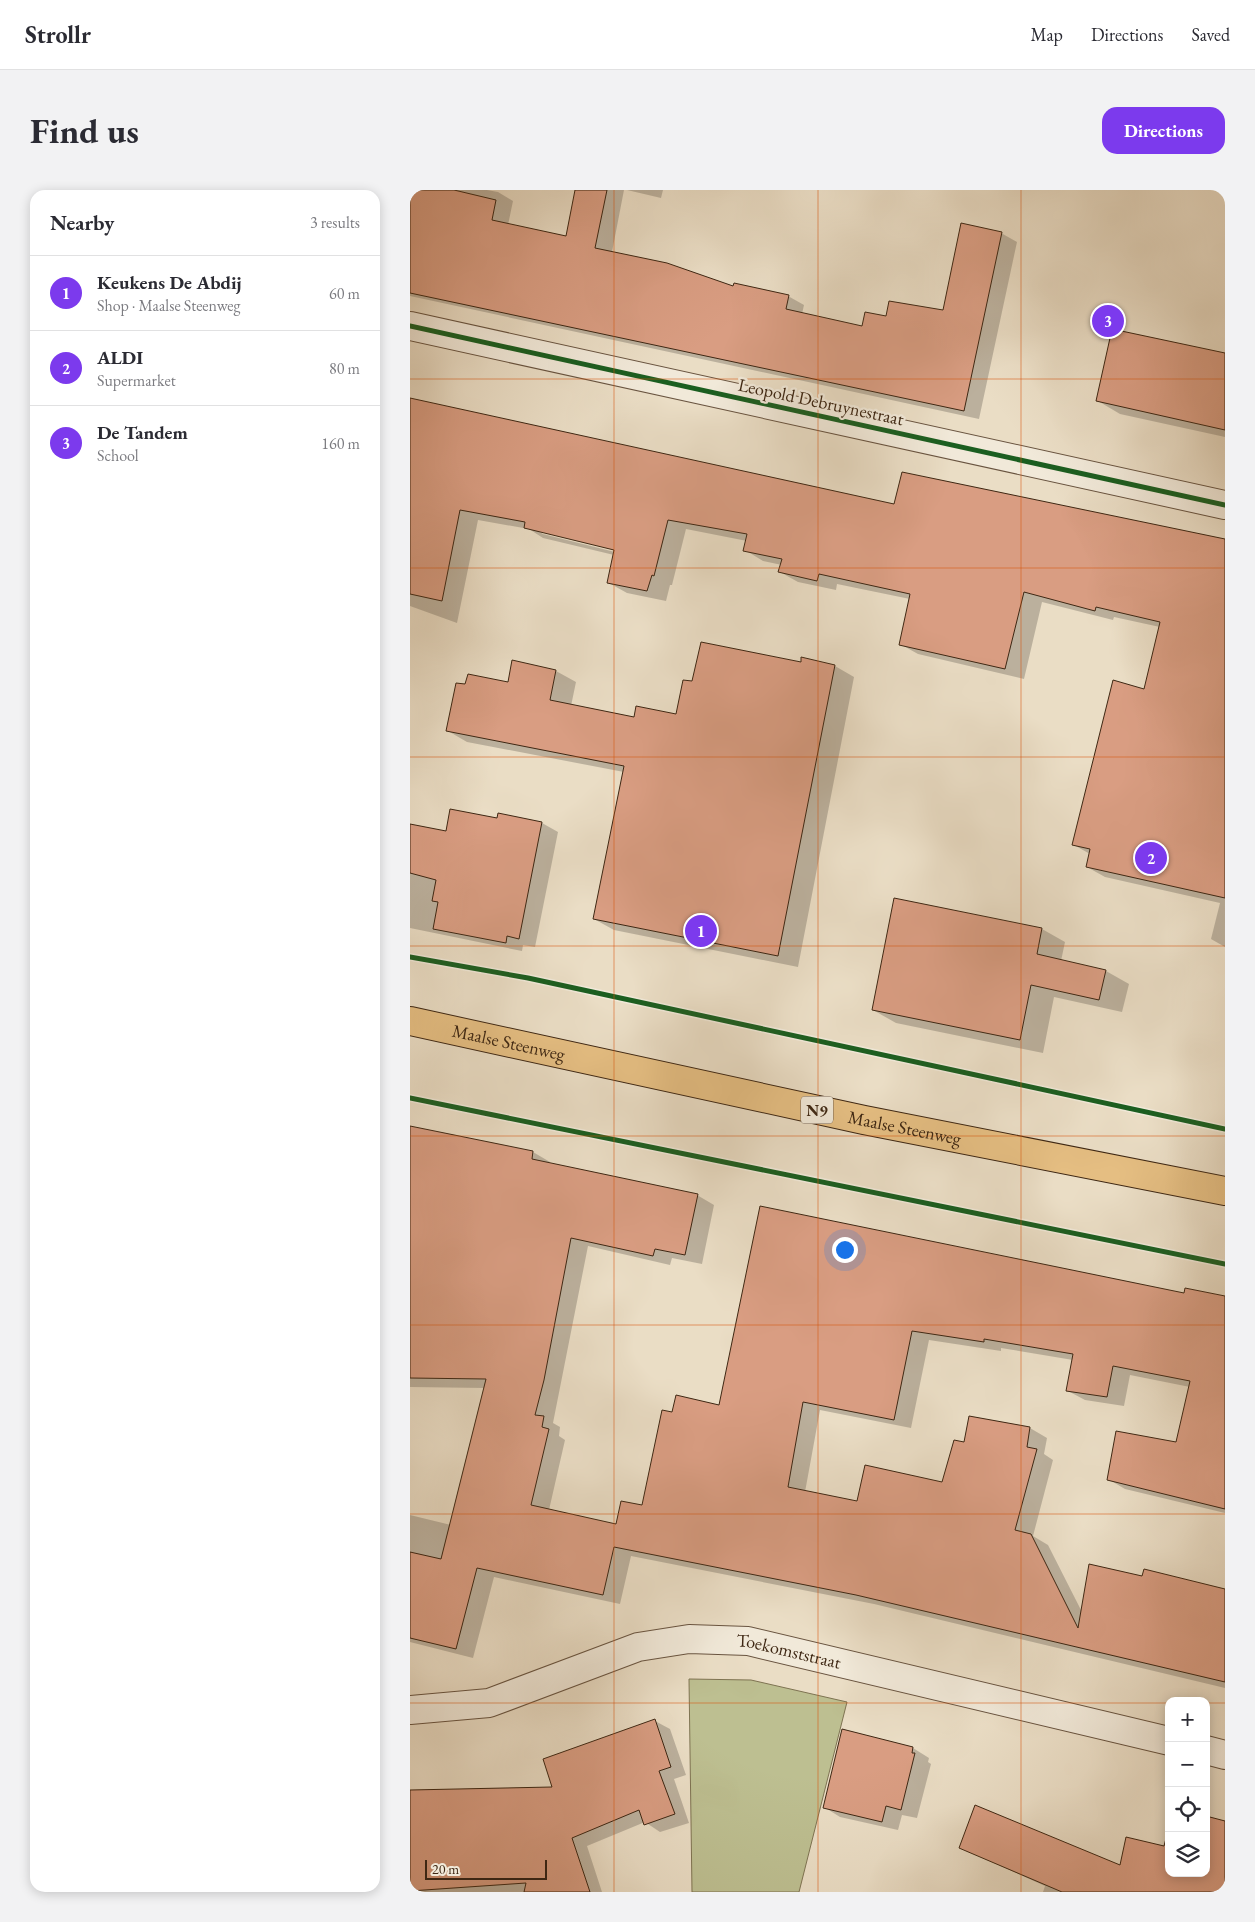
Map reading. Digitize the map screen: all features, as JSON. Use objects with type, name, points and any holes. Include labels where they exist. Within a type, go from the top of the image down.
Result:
[{"type":"main road","name":"Maalse Steenweg","points":[[410,1021],[864,1120],[1225,1191]]},
{"type":"street","name":"Leopold Debruynestraat","points":[[410,326],[1225,505]]},
{"type":"street","name":"Toekomststraat","points":[[410,1710],[489,1703],[638,1647],[689,1639],[748,1641],[1165,1740]]},
{"type":"street","points":[[1210,1751],[1225,1755]]},
{"type":"green space","points":[[689,1679],[751,1680],[847,1702],[799,1892],[692,1892]]},
{"type":"building","points":[[410,190],[454,190],[496,200],[492,220],[566,236],[575,190],[607,190],[595,248],[667,263],[733,286],[734,283],[789,295],[786,309],[862,326],[865,312],[886,316],[889,301],[943,310],[961,223],[1002,232],[964,411],[410,293]]},
{"type":"building","points":[[1112,329],[1225,353],[1225,430],[1096,401]]},
{"type":"building","points":[[410,398],[894,504],[902,472],[1225,539],[1225,898],[1086,867],[1090,849],[1072,845],[1113,680],[1144,689],[1160,622],[1096,607],[1095,611],[1024,592],[1005,669],[899,645],[910,594],[819,574],[817,581],[778,572],[782,559],[743,551],[747,534],[668,520],[654,576],[652,575],[647,591],[607,583],[614,550],[524,528],[525,522],[460,510],[442,601],[410,594]]},
{"type":"building","points":[[701,642],[801,662],[801,657],[835,665],[778,956],[593,919],[624,766],[446,731],[456,683],[465,684],[468,674],[508,682],[512,660],[556,670],[550,700],[634,717],[636,706],[676,714],[683,680],[692,681]]},
{"type":"building","points":[[450,809],[497,818],[498,813],[542,822],[519,939],[507,936],[506,943],[433,929],[438,902],[432,901],[436,880],[410,873],[410,824],[446,831]]},
{"type":"building","points":[[894,898],[1042,928],[1037,954],[1106,970],[1099,1000],[1031,985],[1020,1040],[872,1010]]},
{"type":"building","points":[[410,1126],[533,1151],[532,1159],[698,1194],[685,1255],[655,1249],[653,1256],[571,1238],[544,1380],[535,1415],[544,1416],[542,1427],[549,1429],[531,1505],[616,1524],[621,1501],[642,1505],[662,1410],[672,1412],[676,1395],[719,1405],[760,1206],[1184,1293],[1185,1288],[1225,1296],[1225,1509],[1107,1480],[1116,1431],[1176,1442],[1190,1381],[1113,1366],[1107,1397],[1066,1391],[1073,1354],[984,1339],[984,1342],[912,1331],[894,1420],[803,1402],[788,1487],[857,1501],[865,1465],[942,1482],[954,1440],[964,1442],[969,1416],[1030,1427],[1027,1447],[1037,1449],[1015,1530],[1031,1534],[1078,1628],[1089,1564],[1142,1576],[1144,1569],[1225,1589],[1225,1682],[856,1595],[614,1547],[603,1595],[477,1568],[456,1649],[410,1638],[410,1552],[441,1559],[486,1379],[410,1378]]},
{"type":"building","points":[[655,1719],[671,1767],[659,1771],[675,1814],[644,1825],[639,1810],[572,1838],[590,1892],[524,1892],[526,1883],[410,1891],[410,1790],[552,1787],[543,1759]]},
{"type":"building","points":[[842,1729],[913,1747],[912,1753],[915,1753],[901,1810],[886,1806],[882,1822],[823,1808]]},
{"type":"building","points":[[975,1805],[1120,1865],[1126,1837],[1164,1846],[1165,1842],[1165,1877],[1210,1877],[1210,1817],[1225,1821],[1225,1892],[1062,1892],[959,1848]]},
{"type":"cycle path","points":[[410,326],[1225,505]]},
{"type":"cycle path","points":[[410,957],[528,978],[1225,1129]]},
{"type":"cycle path","points":[[410,1098],[1225,1264]]},
{"type":"place","name":"De Tandem","points":[[1108,321]]},
{"type":"place","name":"ALDI","points":[[1151,858]]},
{"type":"place","name":"Keukens De Abdij","points":[[701,931]]}]
